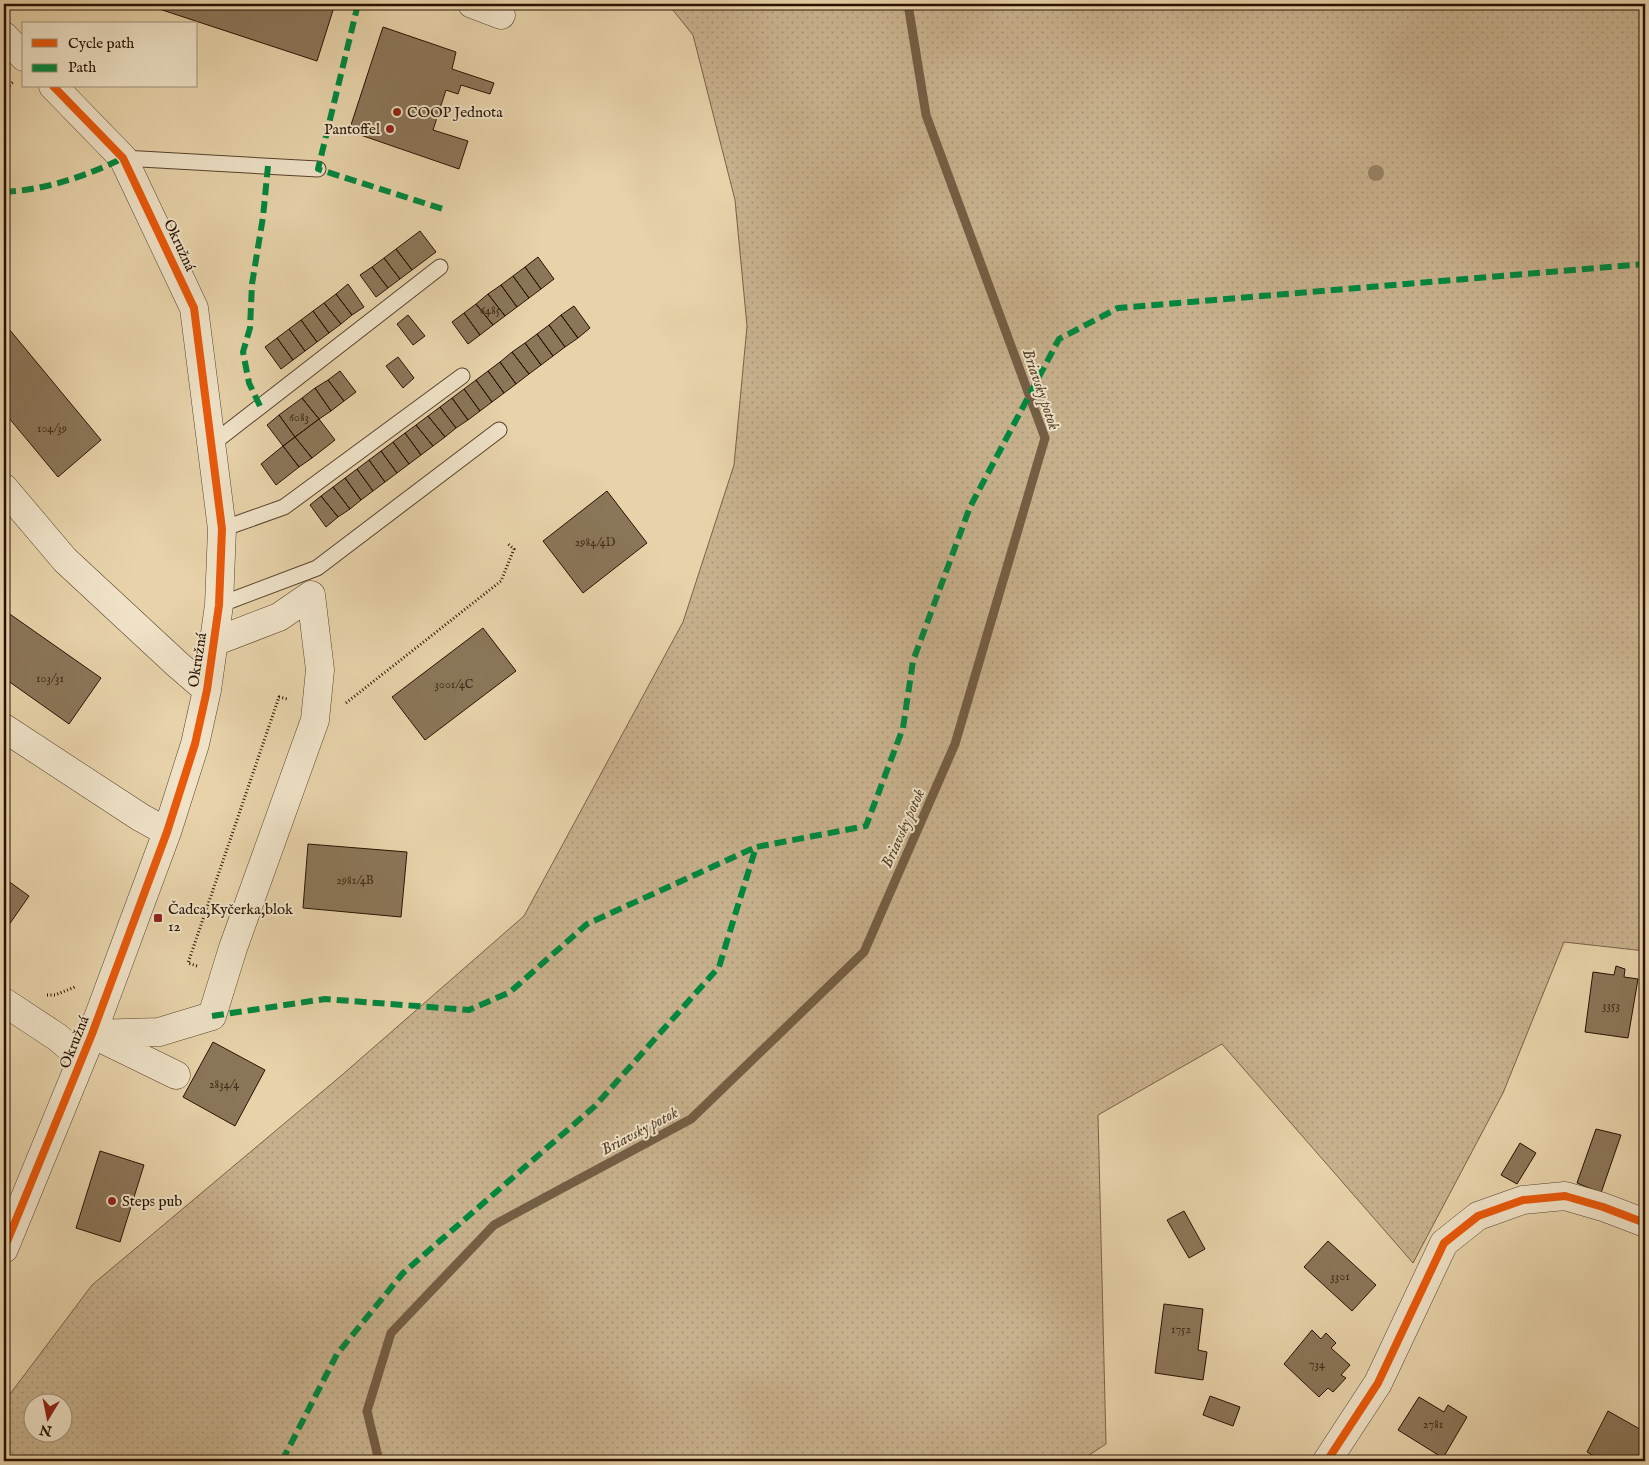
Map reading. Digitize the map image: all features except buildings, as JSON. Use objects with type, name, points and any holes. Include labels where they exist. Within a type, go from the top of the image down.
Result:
[{"type":"street","points":[[472,4],[501,15]]},
{"type":"street","points":[[4,36],[19,69]]},
{"type":"street","name":"Okružná","points":[[4,1249],[87,1046],[167,832],[195,744],[207,690],[219,605],[222,529],[194,308],[123,158],[55,88]]},
{"type":"street","points":[[4,488],[65,560],[207,690]]},
{"type":"street","points":[[87,1046],[159,1032],[212,1016],[233,948],[315,720],[320,670],[311,595],[279,617],[214,642]]},
{"type":"street","points":[[4,728],[140,817],[167,832]]},
{"type":"street","points":[[4,1002],[57,1037],[176,1075]]},
{"type":"street","points":[[1327,1461],[1378,1383],[1444,1243],[1478,1216],[1523,1200],[1565,1196],[1603,1207],[1645,1224]]},
{"type":"lane","points":[[123,158],[318,169]]},
{"type":"lane","points":[[212,444],[440,267]]},
{"type":"lane","points":[[222,529],[284,507],[462,376]]},
{"type":"lane","points":[[219,605],[317,568],[499,430]]},
{"type":"path","points":[[4,90],[19,69]]},
{"type":"path","points":[[508,544],[514,550]]},
{"type":"shaded area","points":[[668,4],[1645,4],[1645,951],[1564,942],[1503,1093],[1413,1263],[1222,1044],[1098,1115],[1106,1444],[1080,1461],[4,1461],[4,1402],[92,1285],[342,1075],[524,916],[683,622],[734,465],[747,326],[735,200],[693,35]]},
{"type":"waterway","name":"Briavsky potok","points":[[379,1461],[367,1411],[391,1333],[494,1225],[691,1119],[864,952],[955,744],[1045,438],[926,115],[908,4]]},
{"type":"marked path","points":[[358,4],[318,169],[446,210]]},
{"type":"marked path","points":[[4,192],[19,191],[65,181],[95,171],[123,158]]},
{"type":"marked path","points":[[260,406],[249,383],[243,352],[250,328],[252,284],[263,217],[268,166]]},
{"type":"marked path","points":[[282,1461],[337,1354],[403,1273],[595,1106],[719,967],[756,847],[866,826],[903,728],[913,661],[970,507],[1059,339],[1118,308],[1645,264]]},
{"type":"marked path","points":[[212,1016],[325,999],[469,1010],[510,992],[587,924],[756,847]]},
{"type":"cycle path","points":[[4,1249],[92,1034],[167,832],[195,744],[207,690],[219,605],[222,529],[194,308],[123,158],[55,88]]},
{"type":"cycle path","points":[[1327,1461],[1378,1383],[1444,1243],[1478,1216],[1523,1200],[1565,1196],[1603,1207],[1645,1223]]},
{"type":"place","name":"COOP Jednota","points":[[397,112]]},
{"type":"place","name":"Pantoffel","points":[[390,129]]},
{"type":"place","name":"Čadca,Kyčerka,blok 12","points":[[158,918]]},
{"type":"place","name":"Steps pub","points":[[112,1201]]}]
